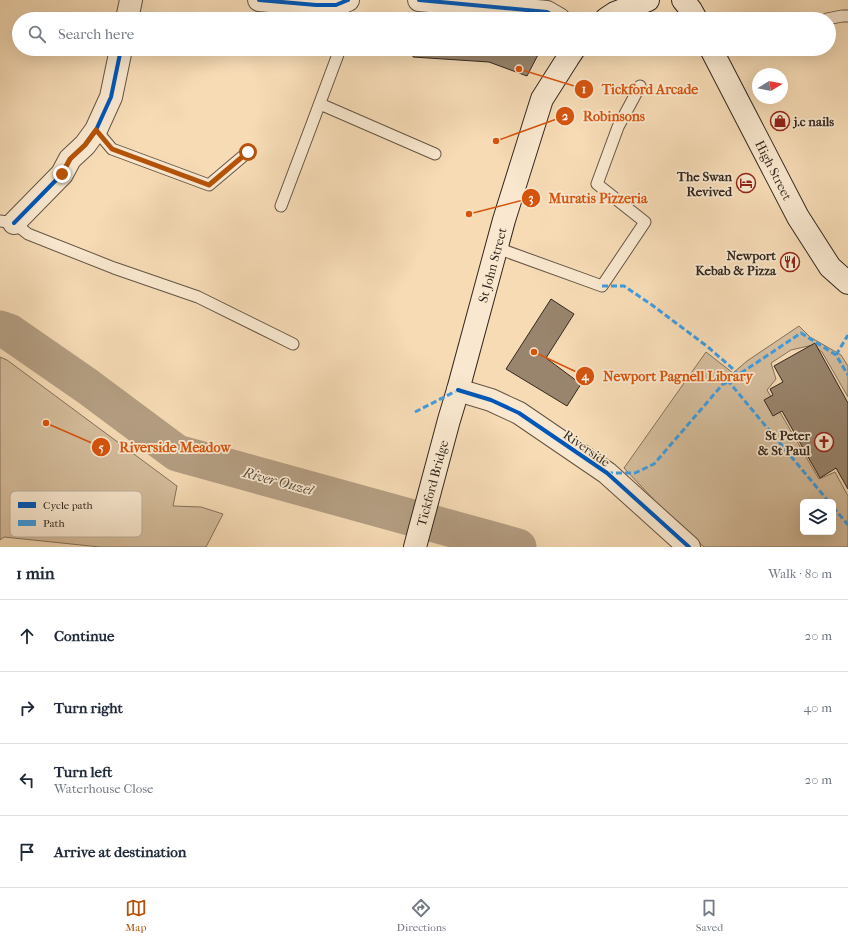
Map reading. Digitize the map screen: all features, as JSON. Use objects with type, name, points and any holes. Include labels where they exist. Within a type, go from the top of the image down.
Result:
[{"type":"main road","points":[[128,12],[131,0]]},
{"type":"main road","points":[[259,0],[330,4]]},
{"type":"main road","points":[[420,0],[547,12]]},
{"type":"main road","points":[[617,12],[648,0]]},
{"type":"main road","points":[[683,0],[692,12]]},
{"type":"main road","points":[[7,222],[62,174],[70,159],[85,145],[96,130],[111,97],[120,56]]},
{"type":"main road","name":"St John Street","points":[[449,420],[504,220],[542,99],[569,56]]},
{"type":"main road","name":"High Street","points":[[715,56],[798,217],[830,267],[848,283]]},
{"type":"main road","name":"Riverside","points":[[458,390],[491,400],[519,413],[607,473],[689,547]]},
{"type":"main road","name":"Tickford Bridge","points":[[415,547],[449,420]]},
{"type":"lane","points":[[836,17],[848,16]]},
{"type":"lane","points":[[281,206],[337,56]]},
{"type":"lane","points":[[497,248],[602,286],[645,222],[597,184],[618,126],[640,86]]},
{"type":"lane","points":[[320,104],[435,154]]},
{"type":"lane","points":[[96,130],[112,149],[209,185],[248,152]]},
{"type":"lane","points":[[7,222],[28,234],[114,268],[198,297],[294,344]]},
{"type":"shaded area","points":[[799,326],[810,337],[841,355],[848,366],[848,397],[822,352],[813,345],[791,350],[771,363],[776,379],[767,390],[819,479],[835,472],[848,496],[848,547],[704,547],[657,503],[624,468],[706,352],[733,373],[747,361]]},
{"type":"shaded area","points":[[0,357],[7,360],[177,486],[173,506],[201,507],[223,514],[206,547],[100,547],[4,537],[0,540]]},
{"type":"building","points":[[537,56],[527,76],[489,62],[413,57]]},
{"type":"building","points":[[551,299],[574,314],[546,358],[581,384],[567,406],[506,369]]},
{"type":"building","name":"St Peter & St Paul","points":[[815,343],[848,403],[848,489],[836,468],[820,478],[782,411],[773,416],[764,400],[773,395],[770,389],[783,382],[774,366]]},
{"type":"waterway","name":"River Ouzel","points":[[0,329],[9,332],[87,386],[177,453],[518,547]]},
{"type":"marked path","points":[[602,286],[624,286],[708,347],[738,375]]},
{"type":"marked path","points":[[826,499],[729,382],[801,333],[836,355],[848,375]]},
{"type":"marked path","points":[[836,355],[848,335]]},
{"type":"marked path","points":[[607,473],[635,473],[654,464],[723,384],[729,382]]},
{"type":"marked path","points":[[415,412],[458,390]]},
{"type":"marked path","points":[[836,511],[848,525]]},
{"type":"cycle path","points":[[259,0],[316,5],[336,5],[348,0]]},
{"type":"cycle path","points":[[419,0],[547,12]]},
{"type":"cycle path","points":[[14,223],[62,174],[70,159],[85,145],[96,130],[111,97],[120,56]]},
{"type":"cycle path","points":[[458,390],[491,400],[519,413],[607,473],[689,547]]},
{"type":"place","name":"Tickford Arcade","points":[[519,69]]},
{"type":"place","name":"j.c nails","points":[[780,121]]},
{"type":"place","name":"Robinsons","points":[[496,141]]},
{"type":"place","name":"The Swan Revived","points":[[746,183]]},
{"type":"place","name":"Muratis Pizzeria","points":[[469,214]]},
{"type":"place","name":"Newport Kebab & Pizza","points":[[790,262]]},
{"type":"place","name":"Newport Pagnell Library","points":[[534,352]]},
{"type":"place","name":"Riverside Meadow","points":[[46,423]]},
{"type":"place","name":"St Peter & St Paul","points":[[824,442]]},
{"type":"route","points":[[62,174],[70,159],[85,145],[96,130],[112,149],[209,185],[248,152]]}]
